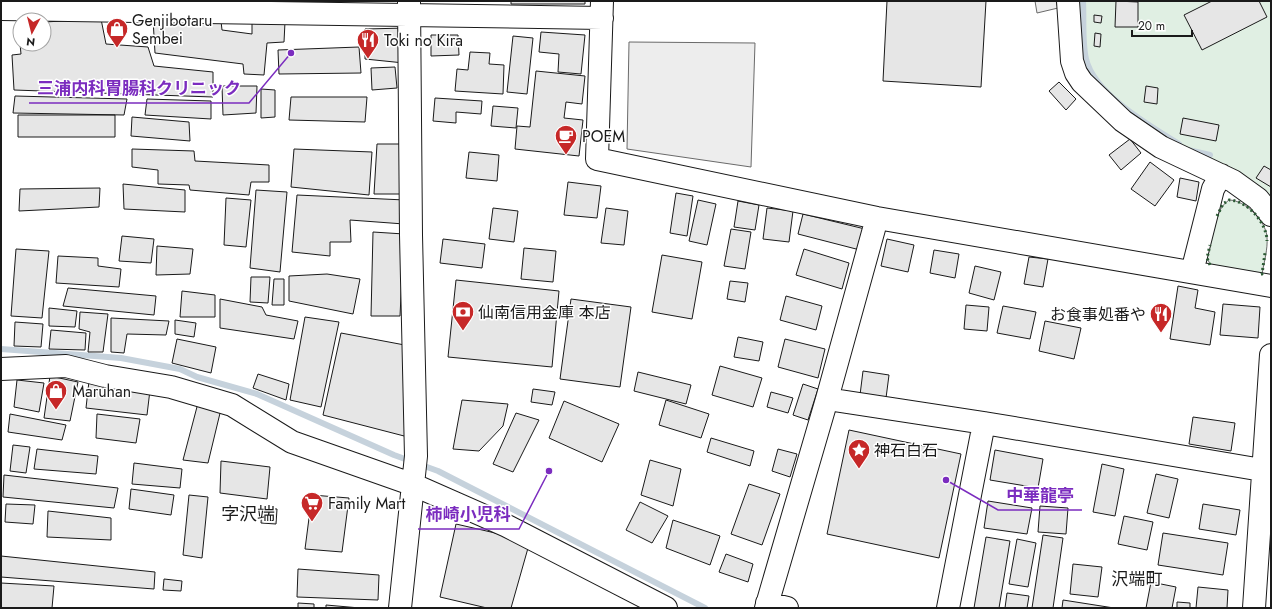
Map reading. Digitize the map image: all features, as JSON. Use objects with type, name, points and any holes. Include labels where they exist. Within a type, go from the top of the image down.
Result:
[{"type":"street","points":[[1068,1],[1072,61],[1076,73],[1082,82],[1123,121],[1161,147],[1233,181],[1258,199],[1271,215]]},
{"type":"street","points":[[1,9],[602,10],[597,158],[877,218],[1271,286]]},
{"type":"street","points":[[400,608],[415,472],[409,9]]},
{"type":"street","points":[[1192,272],[1213,189],[1221,175]]},
{"type":"street","points":[[773,606],[827,399],[877,218]]},
{"type":"street","points":[[1254,608],[1262,470],[1271,355]]},
{"type":"street","points":[[1,369],[66,366],[178,390],[232,405],[292,442],[415,472],[507,526],[666,608]]},
{"type":"street","points":[[827,399],[984,423],[1262,470]]},
{"type":"street","points":[[948,608],[984,423]]},
{"type":"green space","points":[[1068,1],[1271,1],[1271,215],[1206,167],[1082,82]]},
{"type":"green space","points":[[1229,200],[1248,207],[1263,224],[1266,231],[1267,246],[1262,274],[1211,266],[1207,258],[1216,218],[1219,211]]},
{"type":"shaded area","points":[[1035,1],[1056,1],[1058,8],[1037,13]]},
{"type":"shaded area","points":[[629,42],[755,43],[751,167],[627,149]]},
{"type":"building","points":[[511,1],[585,1],[585,4],[511,4]]},
{"type":"building","points":[[887,1],[986,1],[981,87],[883,81]]},
{"type":"building","points":[[1116,1],[1138,2],[1138,27],[1115,27]]},
{"type":"building","points":[[1212,1],[1259,1],[1267,17],[1202,50],[1184,15]]},
{"type":"building","points":[[1094,15],[1102,16],[1101,23],[1094,22]]},
{"type":"building","points":[[101,19],[106,44],[148,47],[154,66],[213,72],[213,97],[14,90],[12,55],[21,54],[21,52],[52,52],[52,22]]},
{"type":"building","points":[[153,19],[221,21],[222,30],[252,34],[252,22],[285,22],[284,42],[267,43],[264,75],[244,74],[243,64],[155,53]]},
{"type":"building","points":[[406,28],[404,63],[365,59],[365,29]]},
{"type":"building","points":[[541,32],[585,35],[581,74],[558,72],[559,54],[539,52]]},
{"type":"building","points":[[1095,33],[1101,34],[1100,47],[1094,46]]},
{"type":"building","points":[[431,35],[458,35],[459,55],[431,56]]},
{"type":"building","points":[[513,36],[533,38],[527,94],[507,92]]},
{"type":"building","points":[[359,47],[361,73],[279,74],[278,50]]},
{"type":"building","points":[[470,52],[490,53],[489,64],[504,65],[503,94],[455,91],[457,69],[468,70]]},
{"type":"building","points":[[395,67],[397,88],[372,90],[371,68]]},
{"type":"building","points":[[536,71],[585,76],[582,104],[566,102],[564,118],[583,120],[579,156],[515,149],[517,126],[530,127]]},
{"type":"building","points":[[1059,82],[1076,99],[1066,110],[1049,91]]},
{"type":"building","points":[[222,86],[257,86],[256,113],[223,115]]},
{"type":"building","points":[[1146,86],[1158,88],[1157,104],[1144,102]]},
{"type":"building","points":[[261,89],[275,90],[275,117],[261,118]]},
{"type":"building","points":[[15,96],[127,99],[124,115],[13,113]]},
{"type":"building","points":[[291,97],[367,97],[365,122],[289,120]]},
{"type":"building","points":[[435,98],[482,101],[481,114],[456,112],[456,123],[433,121]]},
{"type":"building","points":[[147,99],[211,101],[211,119],[145,115]]},
{"type":"building","points":[[493,106],[518,108],[516,128],[491,126]]},
{"type":"building","points":[[18,115],[115,115],[115,137],[18,137]]},
{"type":"building","points":[[132,117],[189,122],[190,141],[131,136]]},
{"type":"building","points":[[1183,118],[1219,125],[1216,141],[1180,134]]},
{"type":"building","points":[[1130,139],[1141,153],[1121,170],[1109,155]]},
{"type":"building","points":[[377,144],[405,144],[401,194],[374,194]]},
{"type":"building","points":[[132,149],[194,151],[195,161],[269,165],[269,182],[251,182],[249,195],[190,190],[189,185],[158,184],[158,170],[132,167]]},
{"type":"building","points":[[294,149],[372,152],[369,195],[291,187]]},
{"type":"building","points":[[469,152],[499,155],[497,181],[466,178]]},
{"type":"building","points":[[1150,162],[1174,180],[1155,206],[1131,189]]},
{"type":"building","points":[[1264,166],[1271,170],[1271,187],[1256,178]]},
{"type":"building","points":[[1180,178],[1199,182],[1196,201],[1177,197]]},
{"type":"building","points":[[568,182],[601,186],[597,218],[564,215]]},
{"type":"building","points":[[123,184],[185,190],[185,212],[124,209]]},
{"type":"building","points":[[100,188],[99,207],[19,211],[20,189]]},
{"type":"building","points":[[256,190],[287,192],[280,272],[250,268]]},
{"type":"building","points":[[676,193],[693,196],[687,236],[670,233]]},
{"type":"building","points":[[297,195],[405,200],[404,224],[350,220],[351,242],[330,242],[330,256],[292,252]]},
{"type":"building","points":[[226,198],[251,200],[246,247],[224,245]]},
{"type":"building","points":[[698,200],[716,204],[707,245],[689,241]]},
{"type":"building","points":[[738,201],[759,205],[755,230],[734,227]]},
{"type":"building","points":[[493,208],[518,211],[514,242],[489,239]]},
{"type":"building","points":[[606,208],[628,211],[624,245],[601,243]]},
{"type":"building","points":[[767,208],[793,211],[789,242],[763,239]]},
{"type":"building","points":[[803,214],[865,229],[860,250],[798,234]]},
{"type":"building","points":[[731,229],[751,232],[745,269],[724,266]]},
{"type":"building","points":[[373,232],[404,234],[400,316],[371,316]]},
{"type":"building","points":[[122,236],[154,239],[151,263],[119,261]]},
{"type":"building","points":[[443,239],[485,244],[482,268],[440,263]]},
{"type":"building","points":[[887,239],[914,245],[908,272],[881,266]]},
{"type":"building","points":[[157,246],[193,249],[190,274],[156,275]]},
{"type":"building","points":[[524,248],[556,251],[553,282],[521,279]]},
{"type":"building","points":[[16,249],[49,251],[42,318],[11,316]]},
{"type":"building","points":[[804,249],[849,263],[842,289],[796,275]]},
{"type":"building","points":[[934,250],[959,254],[955,278],[930,273]]},
{"type":"building","points":[[662,255],[702,262],[692,319],[652,312]]},
{"type":"building","points":[[58,256],[98,258],[98,266],[121,269],[119,287],[56,283]]},
{"type":"building","points":[[1029,257],[1048,259],[1043,287],[1024,284]]},
{"type":"building","points":[[975,266],[1001,272],[994,300],[969,293]]},
{"type":"building","points":[[327,274],[360,279],[353,314],[289,301],[289,276]]},
{"type":"building","points":[[251,277],[270,277],[268,303],[250,302]]},
{"type":"building","points":[[274,279],[284,279],[284,305],[272,305]]},
{"type":"building","points":[[456,280],[559,291],[552,367],[448,357]]},
{"type":"building","points":[[730,281],[748,283],[745,302],[727,299]]},
{"type":"building","points":[[1178,286],[1198,290],[1195,308],[1215,312],[1210,345],[1170,339]]},
{"type":"building","points":[[68,288],[156,296],[154,315],[63,306]]},
{"type":"building","points":[[182,291],[215,295],[215,317],[180,317]]},
{"type":"building","points":[[786,296],[822,306],[816,330],[780,320]]},
{"type":"building","points":[[220,299],[262,307],[266,315],[298,321],[294,339],[220,328]]},
{"type":"building","points":[[571,299],[631,307],[620,387],[560,379]]},
{"type":"building","points":[[1223,304],[1260,307],[1258,338],[1220,335]]},
{"type":"building","points":[[966,305],[989,307],[987,331],[964,329]]},
{"type":"building","points":[[1003,306],[1036,312],[1030,339],[997,333]]},
{"type":"building","points":[[49,308],[77,311],[75,327],[49,326]]},
{"type":"building","points":[[80,312],[108,314],[103,352],[88,352],[90,332],[79,329]]},
{"type":"building","points":[[305,317],[339,322],[321,407],[290,400]]},
{"type":"building","points":[[111,318],[169,321],[166,335],[127,334],[124,353],[111,352]]},
{"type":"building","points":[[175,320],[196,323],[194,337],[175,334]]},
{"type":"building","points":[[1045,321],[1081,328],[1074,359],[1039,351]]},
{"type":"building","points":[[15,322],[43,324],[41,347],[14,346]]},
{"type":"building","points":[[51,330],[86,333],[85,350],[49,349]]},
{"type":"building","points":[[341,333],[410,346],[408,437],[323,415]]},
{"type":"building","points":[[738,337],[763,342],[759,361],[734,357]]},
{"type":"building","points":[[177,339],[216,347],[211,373],[172,363]]},
{"type":"building","points":[[785,339],[825,349],[818,378],[778,367]]},
{"type":"building","points":[[720,366],[762,378],[753,407],[712,395]]},
{"type":"building","points":[[863,371],[889,375],[886,398],[860,395]]},
{"type":"building","points":[[638,372],[691,385],[686,404],[634,391]]},
{"type":"building","points":[[258,374],[289,384],[286,400],[253,388]]},
{"type":"building","points":[[50,376],[78,382],[70,421],[44,418]]},
{"type":"building","points":[[17,380],[44,383],[39,412],[14,407]]},
{"type":"building","points":[[89,381],[150,390],[147,415],[86,408]]},
{"type":"building","points":[[803,384],[818,389],[808,420],[793,415]]},
{"type":"building","points":[[533,389],[555,392],[552,405],[531,402]]},
{"type":"building","points":[[771,392],[793,398],[788,413],[767,407]]},
{"type":"building","points":[[462,400],[508,404],[503,426],[479,451],[453,449]]},
{"type":"building","points":[[666,400],[709,414],[701,438],[659,425]]},
{"type":"building","points":[[564,401],[619,424],[602,462],[549,438]]},
{"type":"building","points":[[198,403],[221,409],[208,463],[183,460]]},
{"type":"building","points":[[516,413],[539,420],[513,472],[493,464]]},
{"type":"building","points":[[10,414],[66,425],[62,440],[8,432]]},
{"type":"building","points":[[97,414],[140,419],[136,443],[96,438]]},
{"type":"building","points":[[1193,417],[1235,423],[1231,451],[1189,444]]},
{"type":"building","points":[[849,430],[961,454],[939,558],[827,534]]},
{"type":"building","points":[[711,438],[754,451],[750,466],[707,452]]},
{"type":"building","points":[[13,445],[30,447],[26,473],[10,471]]},
{"type":"building","points":[[37,449],[98,456],[96,474],[34,469]]},
{"type":"building","points":[[778,449],[797,454],[790,477],[772,471]]},
{"type":"building","points":[[995,450],[1043,459],[1038,488],[990,480]]},
{"type":"building","points":[[650,460],[681,469],[673,506],[641,495]]},
{"type":"building","points":[[221,461],[270,467],[267,499],[220,493]]},
{"type":"building","points":[[134,463],[182,469],[180,488],[132,484]]},
{"type":"building","points":[[1102,464],[1124,469],[1115,516],[1093,512]]},
{"type":"building","points":[[1156,474],[1178,479],[1169,518],[1147,513]]},
{"type":"building","points":[[4,475],[118,488],[114,508],[3,497]]},
{"type":"building","points":[[749,484],[780,494],[762,545],[731,534]]},
{"type":"building","points":[[131,489],[174,495],[171,515],[129,509]]},
{"type":"building","points":[[189,495],[208,497],[202,558],[183,555]]},
{"type":"building","points":[[312,495],[349,498],[342,552],[305,549]]},
{"type":"building","points":[[988,501],[1032,508],[1027,534],[984,528]]},
{"type":"building","points":[[640,502],[668,516],[652,543],[626,530]]},
{"type":"building","points":[[6,504],[35,505],[33,524],[5,522]]},
{"type":"building","points":[[1203,504],[1240,510],[1236,535],[1199,529]]},
{"type":"building","points":[[1040,506],[1068,508],[1066,534],[1038,532]]},
{"type":"building","points":[[262,508],[277,509],[276,524],[261,523]]},
{"type":"building","points":[[48,511],[111,518],[111,540],[47,537]]},
{"type":"building","points":[[1124,516],[1153,522],[1147,550],[1118,544]]},
{"type":"building","points":[[673,520],[720,536],[710,565],[666,548]]},
{"type":"building","points":[[456,524],[530,541],[511,608],[487,608],[440,597]]},
{"type":"building","points":[[1163,533],[1228,543],[1223,575],[1158,565]]},
{"type":"building","points":[[1043,535],[1063,538],[1053,608],[1032,608]]},
{"type":"building","points":[[986,537],[1010,541],[999,608],[974,608]]},
{"type":"building","points":[[1017,539],[1036,543],[1028,587],[1009,584]]},
{"type":"building","points":[[726,554],[753,564],[748,582],[719,572]]},
{"type":"building","points":[[1,556],[155,572],[154,589],[1,577]]},
{"type":"building","points":[[1073,564],[1102,567],[1098,597],[1070,594]]},
{"type":"building","points":[[298,569],[379,575],[378,600],[297,597]]},
{"type":"building","points":[[164,579],[182,581],[181,591],[163,590]]},
{"type":"building","points":[[1151,582],[1176,587],[1172,608],[1146,608]]},
{"type":"building","points":[[1,583],[54,586],[52,608],[1,608]]},
{"type":"building","points":[[1198,587],[1228,590],[1227,608],[1196,608]]},
{"type":"building","points":[[1007,593],[1029,596],[1027,608],[1005,608]]},
{"type":"building","points":[[1063,600],[1114,608],[1062,608]]},
{"type":"building","points":[[1177,602],[1190,603],[1190,608],[1177,608]]},
{"type":"building","points":[[298,603],[314,604],[314,608],[298,608]]},
{"type":"building","points":[[326,605],[360,608],[326,608]]},
{"type":"waterway","points":[[1083,1],[1085,52],[1091,72],[1111,97],[1153,128],[1179,144]]},
{"type":"waterway","points":[[1188,150],[1210,155]]},
{"type":"waterway","points":[[1,349],[121,358],[180,369],[197,377],[257,394],[394,455],[438,471],[705,608]]},
{"type":"hedge","points":[[1217,216],[1223,204],[1229,200],[1243,204],[1260,220],[1264,227],[1267,241]]},
{"type":"hedge","points":[[1210,245],[1207,258],[1210,265]]},
{"type":"hedge","points":[[1261,274],[1265,253]]},
{"type":"place","name":"Genjibotaru Sembei","points":[[117,48]]},
{"type":"place","name":"三浦内科胃腸科クリニック","points":[[291,53]]},
{"type":"place","name":"Toki no Kira","points":[[368,60]]},
{"type":"place","name":"POEM","points":[[566,156]]},
{"type":"place","name":"仙南信用金庫 本店","points":[[463,332]]},
{"type":"place","name":"お食事処番や","points":[[1161,334]]},
{"type":"place","name":"Maruhan","points":[[56,410]]},
{"type":"place","name":"神石白石","points":[[859,470]]},
{"type":"place","name":"柿崎小児科","points":[[549,471]]},
{"type":"place","name":"中華龍亭","points":[[946,480]]},
{"type":"place","name":"Family Mart","points":[[312,522]]},
{"type":"district","name":"字沢端","points":[[248,514]]},
{"type":"district","name":"沢端町","points":[[1137,579]]}]
